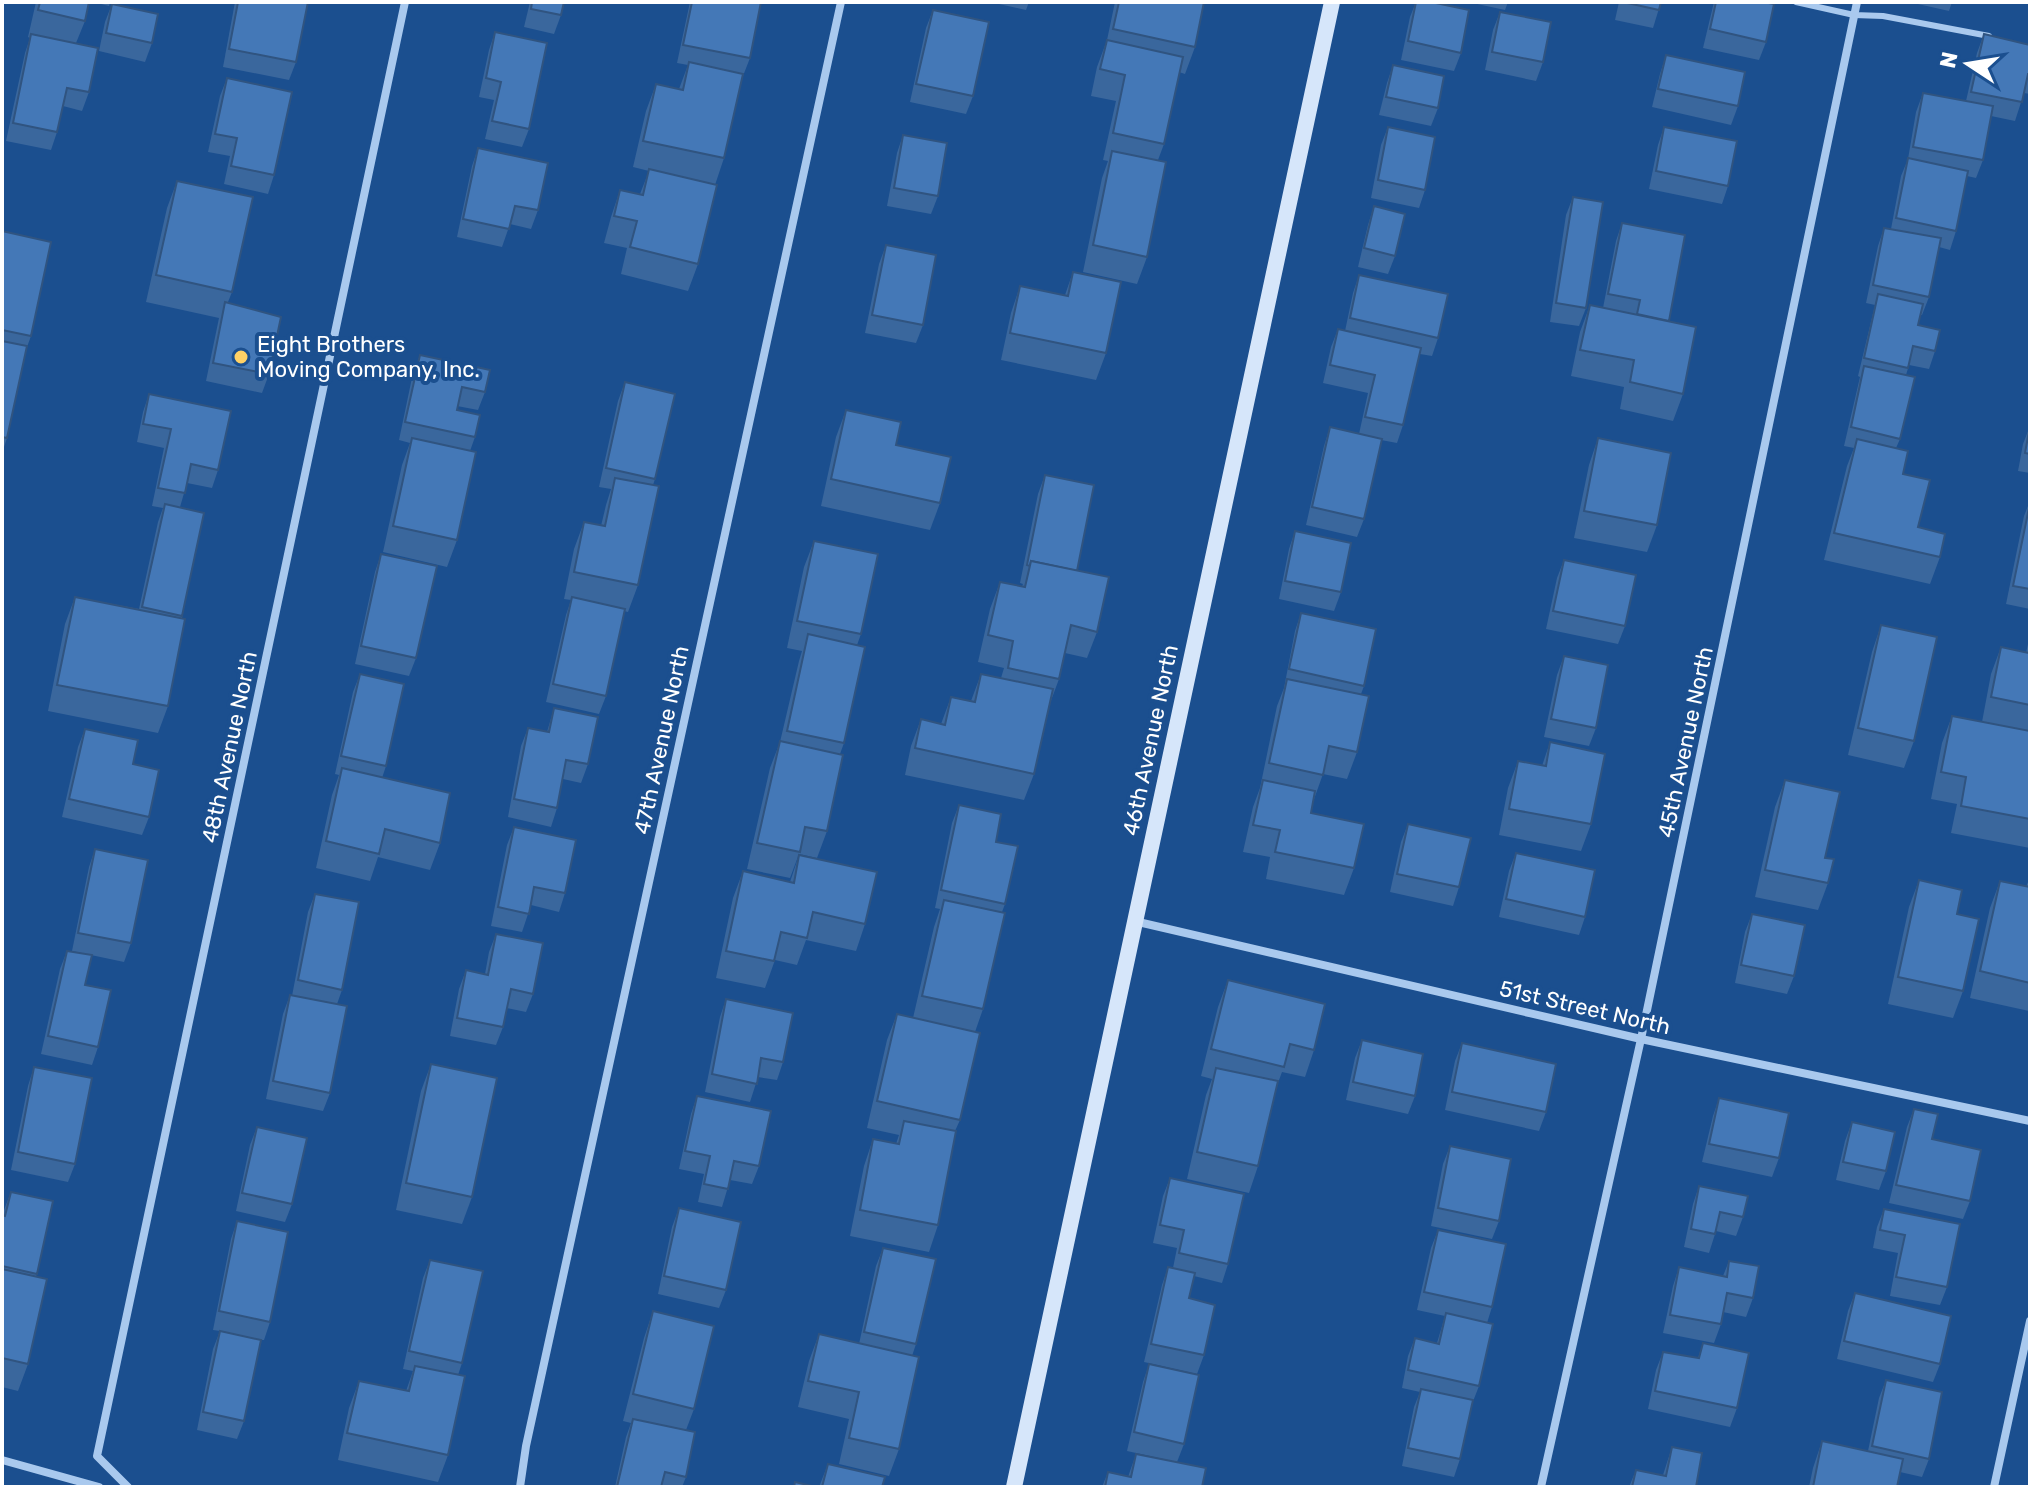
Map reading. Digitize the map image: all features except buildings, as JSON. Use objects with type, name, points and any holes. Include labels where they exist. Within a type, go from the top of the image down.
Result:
[{"type":"street","name":"48th Avenue North","points":[[128,1487],[97,1456],[405,2]]},
{"type":"street","name":"47th Avenue North","points":[[520,1487],[526,1446],[841,2]]},
{"type":"street","name":"46th Avenue North","points":[[1014,1487],[1332,2]]},
{"type":"street","name":"45th Avenue North","points":[[1541,1487],[1641,1039],[1857,2]]},
{"type":"street","name":"51st Street North","points":[[1134,921],[1641,1039],[2030,1121]]},
{"type":"street","points":[[1994,1487],[2030,1321]]},
{"type":"street","points":[[2,1460],[99,1487]]},
{"type":"lane","points":[[1796,2],[1854,15],[1883,16],[1995,38]]},
{"type":"place","name":"Eight Brothers Moving Company, Inc.","points":[[241,357]]}]
